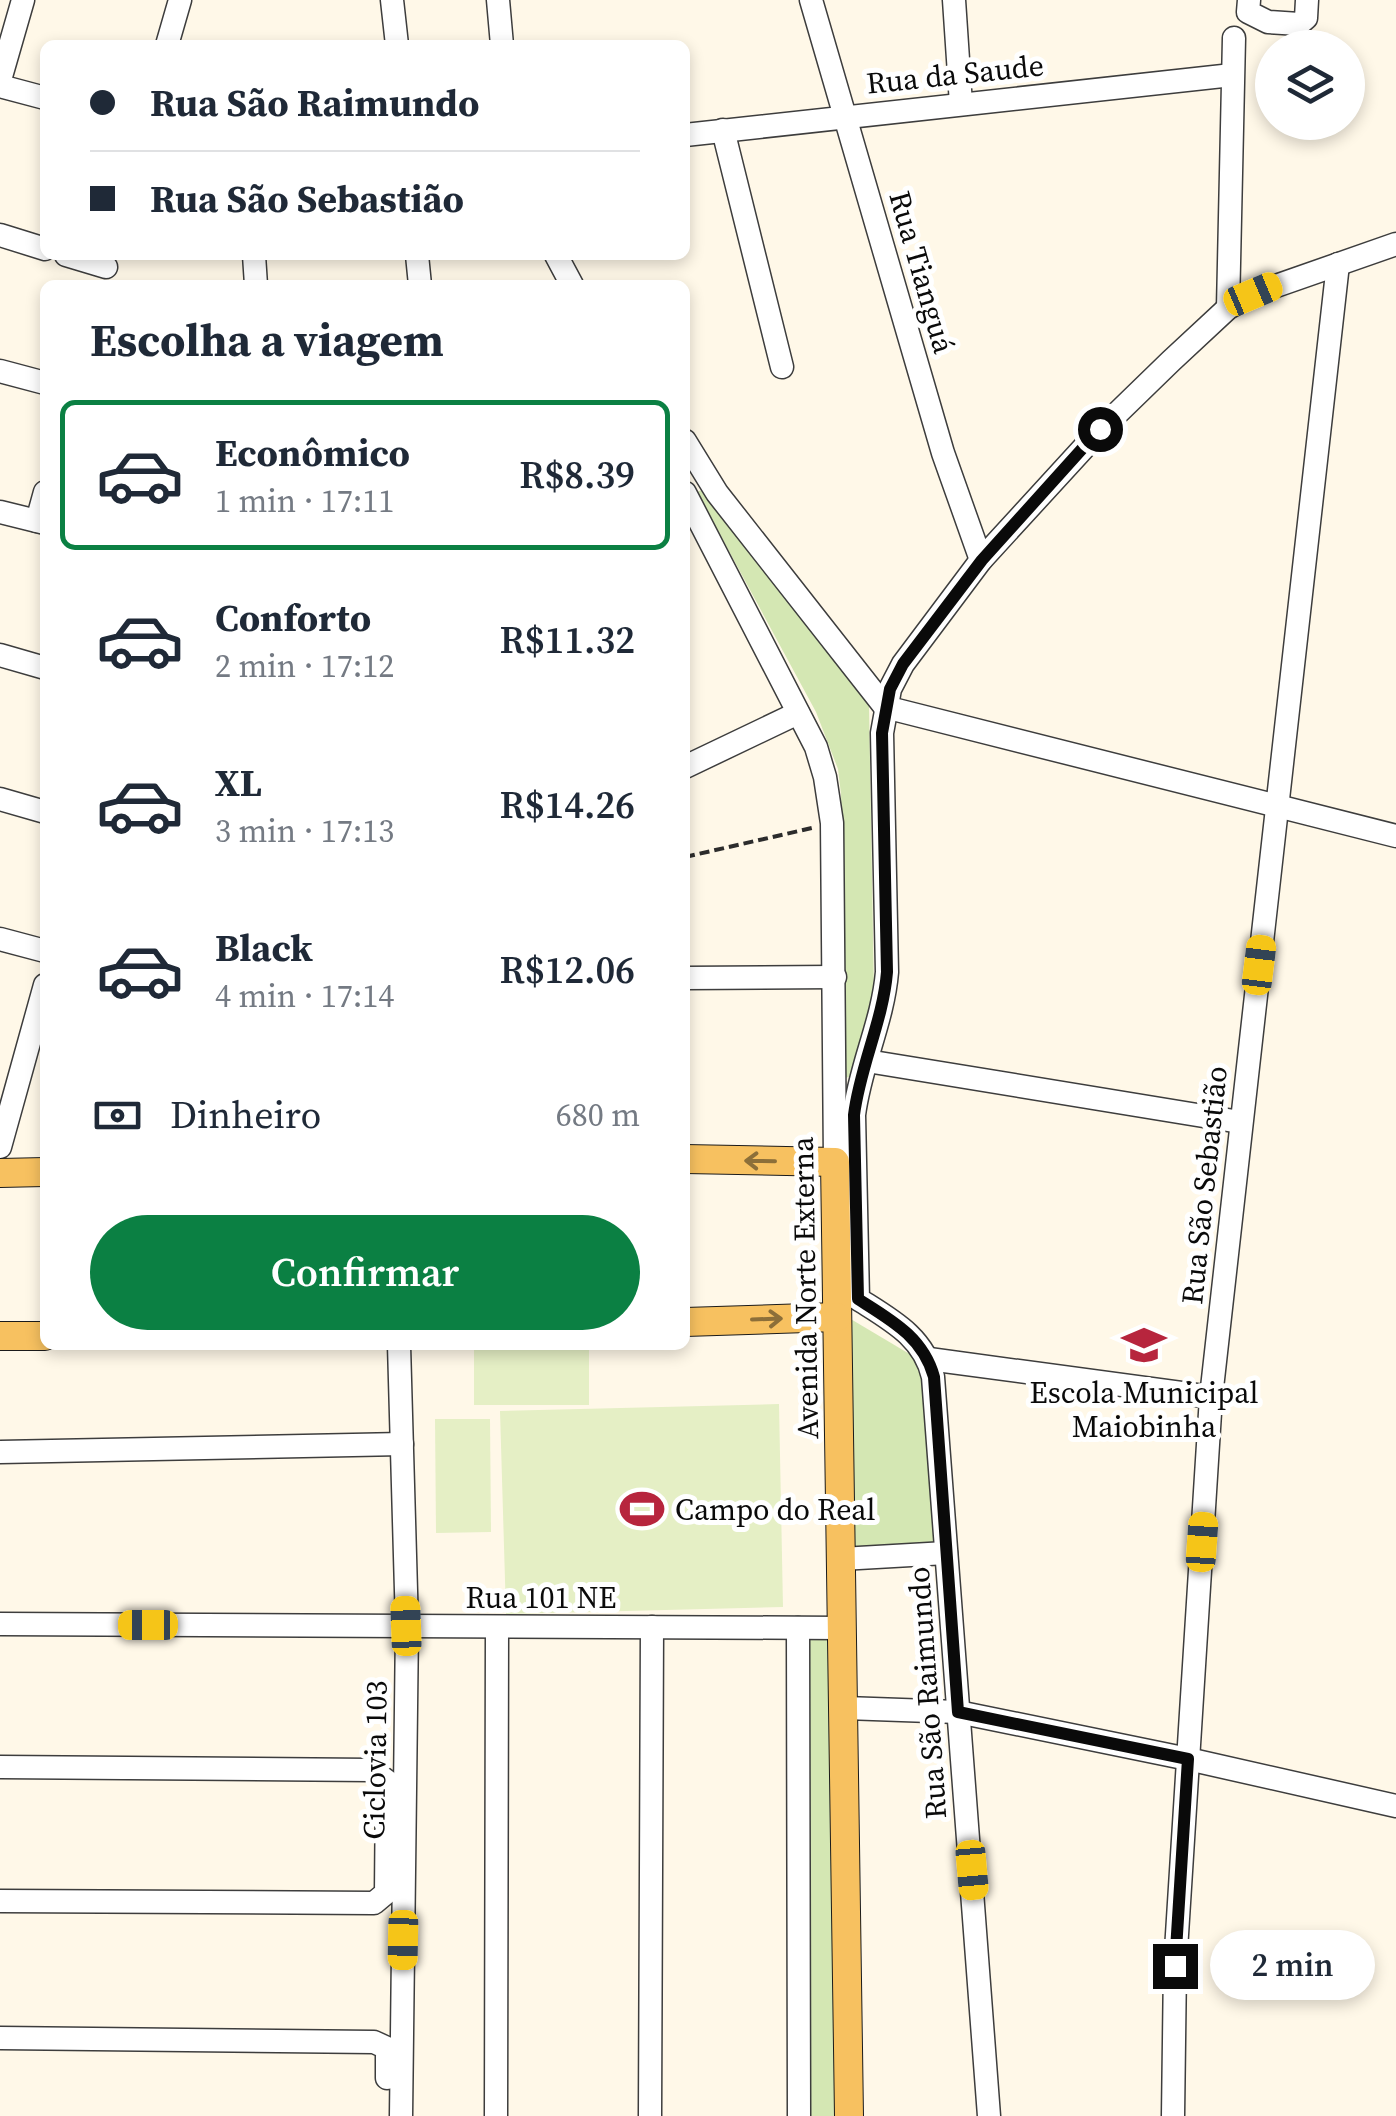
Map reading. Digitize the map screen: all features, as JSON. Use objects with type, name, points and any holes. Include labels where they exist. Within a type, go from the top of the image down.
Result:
[{"type":"main road","points":[[690,1159],[835,1162]]},
{"type":"main road","name":"Avenida Norte Externa","points":[[835,1162],[844,1305],[841,1559],[849,2116]]},
{"type":"main road","points":[[0,1172],[40,1172]]},
{"type":"main road","points":[[690,1317],[844,1305]]},
{"type":"main road","points":[[0,1336],[40,1336]]},
{"type":"street","points":[[23,0],[0,83],[40,96]]},
{"type":"street","points":[[168,40],[180,0]]},
{"type":"street","points":[[392,0],[396,40]]},
{"type":"street","points":[[498,0],[502,40]]},
{"type":"street","name":"Rua Tianguá","points":[[811,0],[943,453],[982,560]]},
{"type":"street","points":[[954,0],[961,104]]},
{"type":"street","points":[[1249,0],[1248,12],[1256,19],[1298,24],[1306,18],[1307,0]]},
{"type":"street","points":[[1228,308],[1234,38]]},
{"type":"street","name":"Rua da Saude","points":[[690,134],[1232,75]]},
{"type":"street","points":[[723,130],[782,367]]},
{"type":"street","points":[[0,236],[40,248]]},
{"type":"street","points":[[1211,1397],[929,1360],[906,1330],[844,1305],[854,1115],[882,1010],[887,972],[882,733],[885,707],[903,664],[982,560],[1100,429],[1228,308],[1276,285],[1396,244]]},
{"type":"street","points":[[80,260],[105,269]]},
{"type":"street","name":"Rua São Sebastião","points":[[1173,2116],[1175,1966],[1211,1397],[1338,264]]},
{"type":"street","points":[[0,371],[40,382]]},
{"type":"street","points":[[690,449],[717,493],[885,707],[1396,836]]},
{"type":"street","name":"Avenida Norte Externa","points":[[690,504],[816,748],[825,777],[832,823],[835,1162]]},
{"type":"street","points":[[0,512],[40,522]]},
{"type":"street","points":[[0,655],[40,667]]},
{"type":"street","points":[[690,765],[798,713]]},
{"type":"street","points":[[0,799],[40,811]]},
{"type":"street","points":[[0,938],[40,950]]},
{"type":"street","points":[[690,978],[835,976]]},
{"type":"street","points":[[0,1146],[40,1003]]},
{"type":"street","points":[[867,1061],[1240,1122]]},
{"type":"street","name":"Ciclovia 103","points":[[391,2112],[396,1837],[406,1626],[400,1350]]},
{"type":"street","name":"Rua São Raimundo","points":[[929,1360],[934,1377],[989,2116]]},
{"type":"street","points":[[0,1452],[402,1444]]},
{"type":"street","points":[[841,1559],[946,1553]]},
{"type":"street","name":"Rua 101 NE","points":[[0,1624],[842,1628]]},
{"type":"street","points":[[496,2116],[497,1626]]},
{"type":"street","points":[[650,2116],[652,1628]]},
{"type":"street","points":[[798,1628],[799,2116]]},
{"type":"street","points":[[844,1708],[958,1712],[1396,1806]]},
{"type":"street","points":[[0,1767],[372,1770],[387,1781],[396,1837],[386,1893],[374,1903],[0,1901]]},
{"type":"street","points":[[0,2038],[374,2042],[387,2048],[391,2112]]},
{"type":"path","points":[[690,856],[832,823]]},
{"type":"green space","points":[[704,489],[869,704],[874,994],[863,1042],[849,1077],[844,1078],[838,769],[816,712],[697,492]]},
{"type":"green space","points":[[849,1318],[923,1362],[934,1547],[855,1552]]},
{"type":"green space","points":[[474,1350],[589,1350],[589,1405],[474,1405]]},
{"type":"green space","name":"Campo do Real","points":[[779,1404],[783,1607],[506,1614],[500,1411]]},
{"type":"green space","points":[[435,1419],[490,1419],[491,1532],[436,1533]]},
{"type":"green space","points":[[805,1639],[832,1639],[838,2116],[807,2116]]},
{"type":"place","name":"Escola Municipal Maiobinha","points":[[1144,1345]]},
{"type":"place","name":"Campo do Real","points":[[642,1509]]},
{"type":"route","points":[[1100,429],[982,560],[903,664],[890,689],[882,733],[886,788],[886,992],[854,1115],[858,1299],[906,1330],[929,1360],[934,1377],[958,1712],[1188,1759],[1175,1966]]}]
